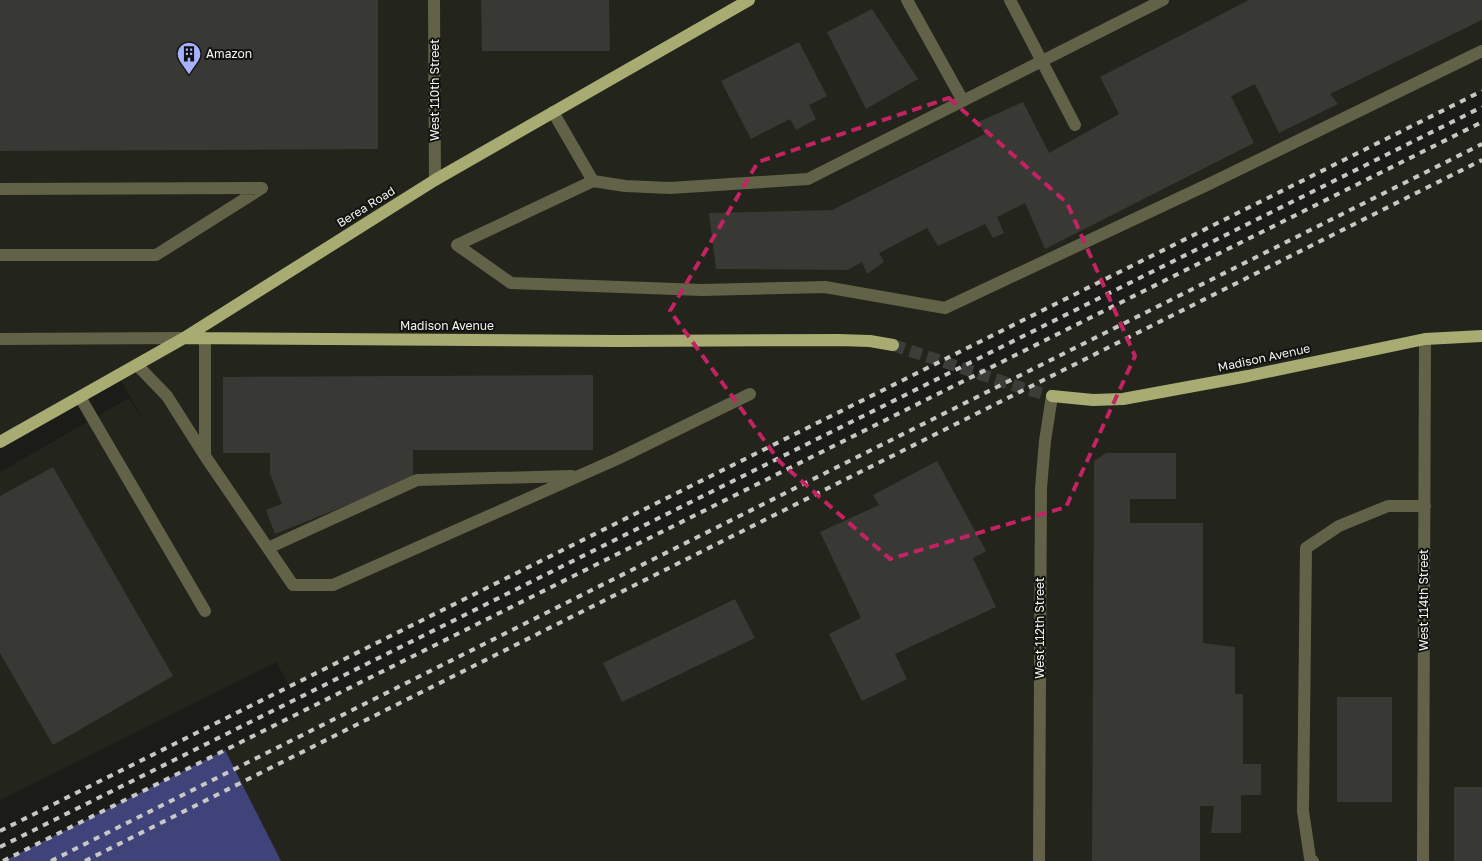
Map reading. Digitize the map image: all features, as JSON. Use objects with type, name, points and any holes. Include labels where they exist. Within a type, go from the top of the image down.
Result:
[{"type":"main road","name":"Berea Road","points":[[0,442],[184,338],[435,180],[745,1]]},
{"type":"main road","name":"Madison Avenue","points":[[1052,396],[1093,400],[1123,399],[1248,376],[1425,338],[1482,336]]},
{"type":"main road","name":"Madison Avenue","points":[[184,338],[619,341],[838,340],[870,341],[893,345]]},
{"type":"street","name":"West 110th Street","points":[[434,0],[435,180]]},
{"type":"street","points":[[908,0],[963,101]]},
{"type":"street","points":[[1010,0],[1075,125]]},
{"type":"street","points":[[1163,0],[808,179],[670,188],[625,186],[593,181],[457,245],[511,283],[702,290],[825,287],[945,308],[1209,184],[1482,51]]},
{"type":"street","points":[[553,112],[593,181]]},
{"type":"street","points":[[0,189],[262,188],[156,255],[0,255]]},
{"type":"street","name":"Madison Avenue","points":[[0,339],[184,338]]},
{"type":"street","points":[[205,338],[205,456]]},
{"type":"street","name":"West 114th Street","points":[[1423,861],[1425,338]]},
{"type":"street","points":[[137,365],[167,396],[205,456],[293,585],[333,585],[580,475],[750,394]]},
{"type":"street","name":"West 112th Street","points":[[1039,861],[1041,488],[1052,396]]},
{"type":"street","points":[[80,397],[205,611]]},
{"type":"street","points":[[268,548],[417,480],[580,475]]},
{"type":"street","points":[[1313,861],[1310,858],[1303,811],[1306,548],[1339,526],[1388,506],[1425,506]]},
{"type":"highlighted area","points":[[949,98],[1067,203],[1135,356],[1066,507],[890,559],[780,462],[670,311],[758,162]]},
{"type":"shaded area","points":[[0,0],[1482,0],[1482,91],[290,687],[276,662],[0,800],[0,472],[129,398],[146,425],[118,375],[0,442]]},
{"type":"shaded area","points":[[1482,123],[1482,861],[281,861],[225,750]]},
{"type":"shaded area","points":[[225,750],[281,861],[4,861]]},
{"type":"building","name":"Amazon","points":[[0,0],[378,0],[378,149],[0,151]]},
{"type":"building","points":[[481,0],[609,0],[610,51],[482,51]]},
{"type":"building","points":[[1249,0],[1482,0],[1482,20],[1330,94],[1338,104],[1279,133],[1255,84],[1231,96],[1254,143],[1045,249],[1025,203],[997,217],[1004,233],[993,238],[985,224],[938,246],[927,228],[879,253],[884,262],[867,274],[862,262],[848,270],[716,269],[709,213],[832,210],[985,134],[978,122],[1023,102],[1049,153],[1119,114],[1100,77]]},
{"type":"building","points":[[872,9],[918,79],[866,109],[827,32]]},
{"type":"building","points":[[799,42],[827,96],[809,105],[816,119],[796,130],[790,119],[751,139],[721,81]]},
{"type":"building","points":[[593,375],[593,450],[413,450],[413,479],[275,534],[266,510],[282,504],[270,474],[270,453],[223,453],[223,377]]},
{"type":"building","points":[[1106,453],[1176,453],[1176,499],[1130,499],[1130,523],[1203,523],[1203,643],[1235,647],[1235,694],[1243,694],[1243,764],[1261,764],[1261,795],[1241,795],[1241,833],[1211,833],[1214,806],[1200,806],[1200,861],[1092,861],[1094,461]]},
{"type":"building","points":[[937,461],[986,551],[973,558],[996,607],[895,654],[907,679],[862,701],[829,634],[861,618],[820,532],[879,505],[873,495]]},
{"type":"building","points":[[53,467],[173,676],[53,745],[0,653],[0,496]]},
{"type":"building","points":[[735,599],[755,638],[622,702],[603,663]]},
{"type":"building","points":[[1337,697],[1392,697],[1392,802],[1337,802]]},
{"type":"building","points":[[1454,787],[1482,787],[1482,861],[1454,861]]},
{"type":"tunnel","points":[[893,345],[1022,388],[1052,396]]},
{"type":"railway","points":[[0,831],[1482,91]]},
{"type":"railway","points":[[0,847],[1482,107]]},
{"type":"railway","points":[[3,861],[1482,122]]},
{"type":"railway","points":[[51,861],[1482,144]]},
{"type":"railway","points":[[85,861],[1482,160]]},
{"type":"place","name":"Amazon","points":[[189,75]]}]
